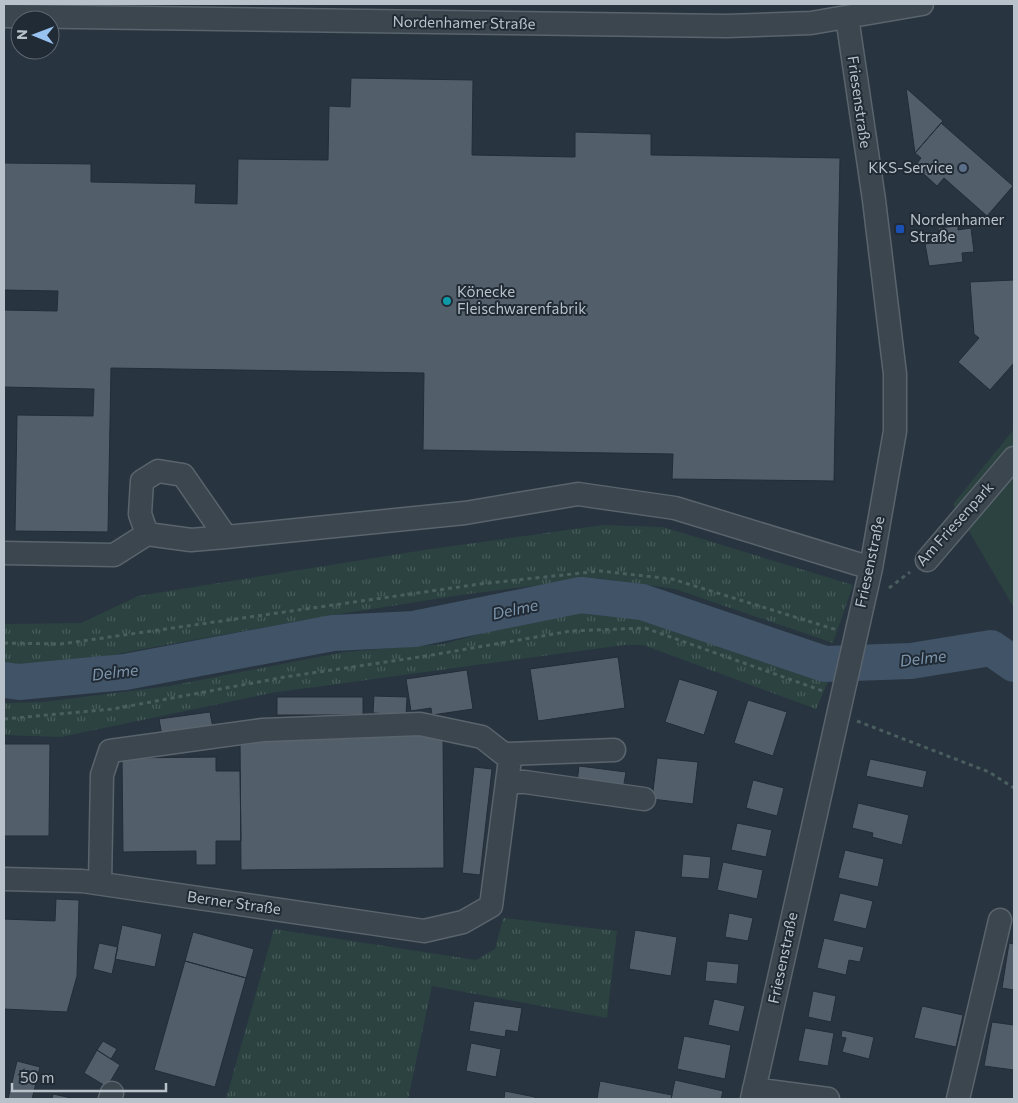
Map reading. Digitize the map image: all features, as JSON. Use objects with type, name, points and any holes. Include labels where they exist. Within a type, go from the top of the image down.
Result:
[{"type":"street","name":"Nordenhamer Straße","points":[[4,16],[290,12],[727,26],[811,23],[859,12],[922,4]]},
{"type":"street","name":"Friesenstraße","points":[[753,1094],[840,699],[871,568],[895,431],[895,374],[874,200],[859,12]]},
{"type":"street","name":"Am Friesenpark","points":[[927,560],[1014,458]]},
{"type":"street","points":[[147,534],[140,514],[142,481],[158,471],[183,475],[226,537]]},
{"type":"street","points":[[4,553],[114,555],[147,534],[190,540],[226,537],[465,513],[578,494],[674,508],[871,568]]},
{"type":"street","points":[[100,883],[102,775],[110,751],[263,730],[420,724],[482,737],[510,759],[508,782],[524,782],[644,799]]},
{"type":"street","points":[[505,754],[614,750]]},
{"type":"street","name":"Berner Straße","points":[[4,879],[100,883],[424,931],[464,922],[491,906],[508,782]]},
{"type":"street","points":[[958,1099],[1000,920]]},
{"type":"street","points":[[753,1094],[828,1099]]},
{"type":"path","name":"Am Friesenpark","points":[[865,593],[880,594],[927,560]]},
{"type":"path","points":[[4,643],[61,644],[480,584],[600,571],[672,579],[854,638]]},
{"type":"path","points":[[4,719],[113,709],[285,677],[426,656],[572,630],[645,628],[840,699],[989,772],[1014,788]]},
{"type":"green space","points":[[1014,429],[1014,608],[953,504]]},
{"type":"green space","points":[[603,525],[663,527],[853,585],[833,643],[675,589],[598,578],[468,594],[333,615],[29,671],[4,667],[4,624],[81,623],[138,596],[424,550]]},
{"type":"green space","points":[[575,608],[643,615],[828,682],[816,709],[643,645],[624,645],[271,693],[61,737],[4,735],[4,703],[43,702],[169,686],[344,652],[444,644]]},
{"type":"green space","points":[[503,918],[617,931],[607,1018],[432,986],[408,1099],[226,1099],[274,929],[476,960],[495,949]]},
{"type":"building","name":"Könecke Fleischwarenfabrik","points":[[351,78],[473,80],[472,155],[575,157],[575,132],[651,134],[651,155],[840,158],[834,481],[672,479],[673,454],[423,450],[424,373],[111,368],[108,532],[15,531],[17,415],[93,416],[94,389],[4,387],[4,310],[57,311],[58,291],[4,290],[4,163],[91,164],[91,182],[196,184],[195,203],[237,204],[238,159],[328,160],[329,106],[350,107]]},
{"type":"building","points":[[906,88],[943,121],[915,153]]},
{"type":"building","points":[[941,123],[1013,186],[987,216],[944,178],[937,186],[915,166],[921,158],[915,153]]},
{"type":"building","points":[[958,226],[958,230],[971,228],[974,252],[962,253],[963,262],[929,266],[925,244],[940,242],[938,228]]},
{"type":"building","points":[[1014,280],[1014,363],[990,390],[958,362],[979,338],[974,334],[970,282]]},
{"type":"building","points":[[618,657],[625,708],[538,721],[530,669]]},
{"type":"building","points":[[467,670],[473,709],[432,715],[431,708],[411,711],[406,679]]},
{"type":"building","points":[[679,679],[718,691],[704,735],[665,722]]},
{"type":"building","points":[[374,696],[407,697],[406,715],[373,713]]},
{"type":"building","points":[[277,697],[363,697],[363,715],[277,715]]},
{"type":"building","points":[[748,700],[787,712],[773,756],[734,743]]},
{"type":"building","points":[[210,712],[213,728],[162,736],[159,719]]},
{"type":"building","points":[[443,734],[444,868],[241,870],[240,736]]},
{"type":"building","points":[[4,744],[50,744],[49,836],[4,836]]},
{"type":"building","points":[[216,757],[216,771],[240,771],[241,841],[216,841],[216,865],[196,865],[196,851],[123,852],[122,758]]},
{"type":"building","points":[[657,758],[698,762],[693,804],[652,799]]},
{"type":"building","points":[[870,759],[927,771],[923,788],[866,776]]},
{"type":"building","points":[[579,766],[626,772],[623,789],[577,783]]},
{"type":"building","points":[[474,767],[492,769],[480,875],[462,873]]},
{"type":"building","points":[[753,780],[784,788],[777,816],[746,808]]},
{"type":"building","points":[[858,803],[909,815],[902,845],[872,837],[873,833],[852,828]]},
{"type":"building","points":[[737,823],[772,830],[766,857],[731,850]]},
{"type":"building","points":[[845,850],[884,859],[878,887],[838,878]]},
{"type":"building","points":[[683,854],[711,857],[709,879],[681,877]]},
{"type":"building","points":[[723,862],[763,870],[757,899],[717,890]]},
{"type":"building","points":[[840,893],[873,901],[866,929],[833,921]]},
{"type":"building","points":[[56,899],[79,900],[77,976],[67,1012],[4,1009],[4,919],[55,921]]},
{"type":"building","points":[[729,913],[753,918],[748,941],[725,937]]},
{"type":"building","points":[[122,925],[162,934],[155,967],[115,959]]},
{"type":"building","points":[[635,930],[677,937],[671,976],[629,969]]},
{"type":"building","points":[[193,932],[254,949],[246,978],[185,961]]},
{"type":"building","points":[[824,938],[864,947],[860,962],[849,960],[846,975],[817,968]]},
{"type":"building","points":[[99,943],[118,947],[112,974],[93,969]]},
{"type":"building","points":[[1009,943],[1014,944],[1014,990],[1002,988]]},
{"type":"building","points":[[185,961],[246,978],[215,1087],[154,1070]]},
{"type":"building","points":[[707,961],[739,964],[737,984],[705,981]]},
{"type":"building","points":[[813,991],[836,996],[831,1022],[808,1017]]},
{"type":"building","points":[[714,999],[745,1006],[739,1032],[708,1025]]},
{"type":"building","points":[[474,1001],[522,1008],[518,1032],[506,1030],[505,1037],[469,1031]]},
{"type":"building","points":[[922,1006],[963,1015],[956,1047],[914,1038]]},
{"type":"building","points":[[992,1022],[1014,1025],[1014,1070],[984,1066]]},
{"type":"building","points":[[805,1028],[834,1033],[828,1066],[798,1061]]},
{"type":"building","points":[[842,1030],[874,1037],[869,1059],[842,1052],[846,1038],[841,1037]]},
{"type":"building","points":[[684,1036],[731,1045],[725,1079],[677,1069]]},
{"type":"building","points":[[103,1041],[117,1049],[111,1059],[97,1050]]},
{"type":"building","points":[[471,1043],[501,1049],[496,1077],[466,1071]]},
{"type":"building","points":[[97,1050],[120,1065],[107,1087],[84,1073]]},
{"type":"building","points":[[17,1061],[40,1067],[32,1099],[8,1099]]},
{"type":"building","points":[[675,1080],[723,1091],[721,1099],[671,1099]]},
{"type":"building","points":[[600,1081],[672,1095],[671,1099],[597,1099]]},
{"type":"building","points":[[505,1091],[535,1097],[534,1099],[504,1099]]},
{"type":"building","points":[[53,1094],[76,1099],[52,1099]]},
{"type":"waterway","name":"Delme","points":[[4,680],[19,682],[125,672],[333,633],[414,629],[581,595],[642,602],[825,664],[911,661],[991,648],[1014,664]]},
{"type":"place","name":"KKS-Service","points":[[963,168]]},
{"type":"place","name":"Nordenhamer Straße","points":[[900,229]]},
{"type":"place","name":"Könecke Fleischwarenfabrik","points":[[447,301]]}]
